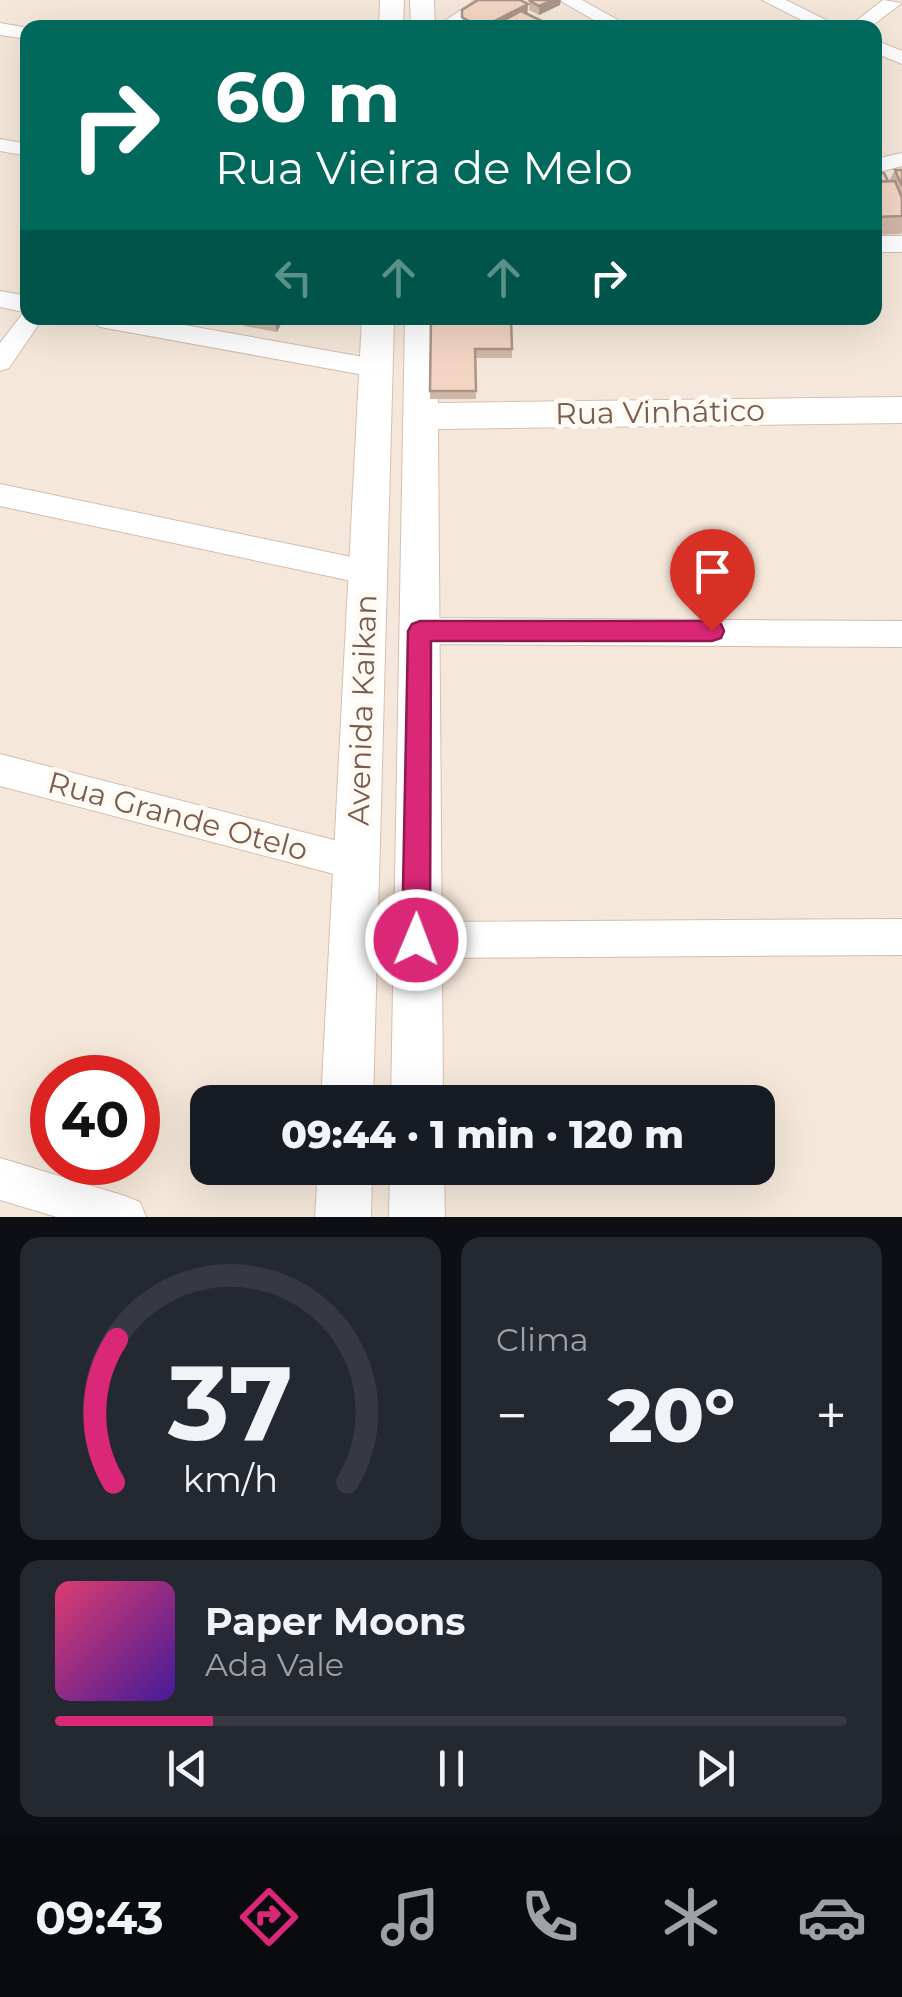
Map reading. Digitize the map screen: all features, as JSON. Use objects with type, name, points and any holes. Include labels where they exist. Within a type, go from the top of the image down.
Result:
[{"type":"street","points":[[456,20],[489,0]]},
{"type":"street","points":[[568,0],[607,20]]},
{"type":"street","points":[[772,0],[816,20]]},
{"type":"street","points":[[867,20],[895,0]]},
{"type":"street","points":[[0,362],[26,325]]},
{"type":"street","points":[[138,325],[375,368]]},
{"type":"street","name":"Avenida Kaikan","points":[[349,1085],[378,325]]},
{"type":"street","name":"Avenida Kaikan","points":[[416,1085],[420,325]]},
{"type":"street","name":"Rua Vinhático","points":[[419,416],[902,410]]},
{"type":"street","points":[[373,416],[419,416]]},
{"type":"street","points":[[0,496],[366,572]]},
{"type":"street","points":[[420,631],[902,634]]},
{"type":"street","name":"Rua Grande Otelo","points":[[0,770],[356,863]]},
{"type":"street","points":[[416,940],[902,936]]},
{"type":"street","points":[[0,1179],[126,1217]]},
{"type":"street","points":[[343,1217],[344,1185]]},
{"type":"street","points":[[417,1185],[417,1217]]},
{"type":"shaded area","points":[[0,0],[902,0],[902,1217],[0,1217]]},
{"type":"building","points":[[478,0],[520,0],[528,4],[497,20],[467,20],[462,17],[462,10]]},
{"type":"building","points":[[532,0],[549,0],[551,1],[539,6]]},
{"type":"building","points":[[521,11],[540,20],[504,20]]},
{"type":"building","points":[[895,181],[902,198],[902,216],[882,217],[882,182]]},
{"type":"building","points":[[431,325],[511,325],[512,349],[475,349],[476,391],[430,391]]},
{"type":"route","points":[[416,940],[420,631],[712,631]]}]
